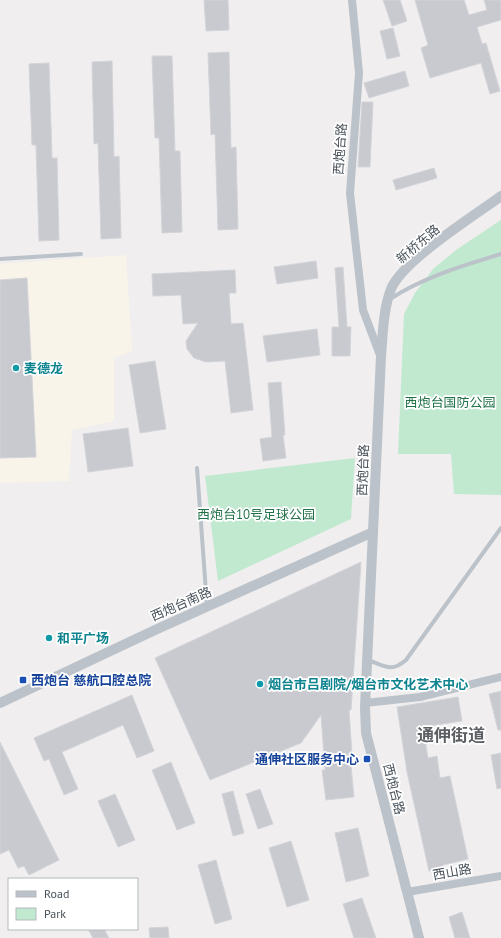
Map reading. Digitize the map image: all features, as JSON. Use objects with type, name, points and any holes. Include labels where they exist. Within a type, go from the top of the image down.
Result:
[{"type":"street","name":"西炮台路","points":[[352,0],[359,73],[350,193],[363,310],[381,356],[365,703],[366,733],[419,938]]},
{"type":"street","name":"新桥东路","points":[[381,356],[385,310],[388,300],[392,288],[409,265],[501,196]]},
{"type":"street","name":"西炮台南路","points":[[0,703],[208,606],[373,532]]},
{"type":"street","points":[[365,703],[420,697],[501,677]]},
{"type":"street","name":"西山路","points":[[407,892],[501,876]]},
{"type":"lane","points":[[0,259],[81,254]]},
{"type":"lane","points":[[388,300],[419,283],[446,271],[501,254]]},
{"type":"lane","points":[[197,468],[208,606]]},
{"type":"lane","points":[[367,659],[390,669],[398,667],[406,660],[501,528]]},
{"type":"shaded area","name":"麦德龙","points":[[126,255],[132,351],[114,358],[114,421],[72,430],[69,481],[0,483],[0,264]]},
{"type":"green space","name":"西炮台国防公园","points":[[501,220],[501,495],[454,494],[451,454],[398,454],[404,314],[415,293],[433,269],[456,250]]},
{"type":"green space","name":"西炮台10号足球公园","points":[[355,458],[351,519],[218,581],[205,476]]},
{"type":"building","points":[[204,0],[228,0],[229,30],[206,31]]},
{"type":"building","points":[[383,0],[400,0],[407,21],[392,26]]},
{"type":"building","points":[[415,0],[464,0],[469,15],[487,10],[484,0],[501,0],[501,20],[477,27],[482,44],[486,43],[500,91],[490,94],[481,63],[430,78],[421,48],[428,45]]},
{"type":"building","points":[[393,28],[400,56],[387,59],[380,31]]},
{"type":"building","points":[[229,52],[231,148],[236,147],[238,229],[218,230],[215,134],[211,135],[208,53]]},
{"type":"building","points":[[152,56],[172,56],[175,151],[180,151],[182,232],[162,233],[159,138],[155,138]]},
{"type":"building","points":[[112,61],[114,157],[119,156],[121,238],[101,239],[98,143],[94,144],[92,62]]},
{"type":"building","points":[[49,63],[52,158],[57,158],[59,240],[39,241],[36,145],[32,145],[29,64]]},
{"type":"building","points":[[405,71],[409,86],[369,98],[364,83]]},
{"type":"building","points":[[362,102],[373,102],[370,167],[358,167]]},
{"type":"building","points":[[434,168],[437,178],[396,190],[393,180]]},
{"type":"building","points":[[316,261],[318,278],[277,284],[274,267]]},
{"type":"building","points":[[343,267],[347,327],[351,327],[350,356],[332,356],[332,327],[339,327],[335,268]]},
{"type":"building","points":[[235,270],[236,293],[229,293],[231,324],[243,323],[253,410],[231,413],[225,361],[206,362],[194,358],[187,349],[186,341],[198,323],[183,324],[181,295],[153,296],[152,274]]},
{"type":"building","name":"麦德龙","points":[[27,278],[36,457],[0,458],[0,280]]},
{"type":"building","points":[[317,329],[320,355],[267,362],[263,336]]},
{"type":"building","points":[[155,361],[166,429],[140,433],[129,365]]},
{"type":"building","points":[[281,382],[285,435],[283,435],[286,458],[263,461],[260,439],[272,437],[268,383]]},
{"type":"building","points":[[128,428],[133,466],[88,472],[83,434]]},
{"type":"building","name":"烟台市吕剧院/烟台市文化艺术中心","points":[[361,562],[351,710],[349,710],[352,755],[350,755],[354,797],[326,800],[322,770],[325,770],[321,715],[301,743],[210,780],[155,658]]},
{"type":"building","points":[[501,691],[501,730],[498,730],[489,694]]},
{"type":"building","points":[[132,695],[154,751],[137,758],[123,725],[62,752],[78,789],[64,795],[49,759],[44,761],[34,738]]},
{"type":"building","points":[[458,697],[462,721],[423,727],[428,758],[437,756],[440,778],[450,776],[468,859],[443,865],[444,868],[429,871],[407,772],[397,707]]},
{"type":"building","points":[[0,742],[59,860],[29,875],[24,866],[18,868],[9,850],[0,854]]},
{"type":"building","points":[[501,753],[501,788],[497,789],[491,755]]},
{"type":"building","points":[[171,762],[195,823],[177,830],[152,770]]},
{"type":"building","points":[[260,789],[273,824],[258,829],[246,794]]},
{"type":"building","points":[[233,791],[244,833],[233,836],[222,794]]},
{"type":"building","points":[[115,794],[135,840],[118,847],[98,801]]},
{"type":"building","points":[[358,828],[369,876],[346,882],[335,833]]},
{"type":"building","points":[[291,841],[309,900],[287,907],[269,848]]},
{"type":"building","points":[[216,860],[232,919],[215,924],[198,865]]},
{"type":"building","points":[[362,898],[376,938],[354,938],[343,904]]},
{"type":"building","points":[[462,912],[470,938],[455,938],[449,917]]},
{"type":"building","points":[[168,927],[169,938],[150,938],[149,928]]},
{"type":"building","points":[[89,930],[105,930],[109,938],[93,938]]},
{"type":"place","name":"麦德龙","points":[[16,368]]},
{"type":"place","name":"和平广场","points":[[49,638]]},
{"type":"place","name":"西炮台 慈航口腔总院","points":[[23,680]]},
{"type":"place","name":"烟台市吕剧院/烟台市文化艺术中心","points":[[260,684]]},
{"type":"place","name":"通伸社区服务中心","points":[[367,759]]},
{"type":"district","name":"通伸街道","points":[[451,735]]}]
